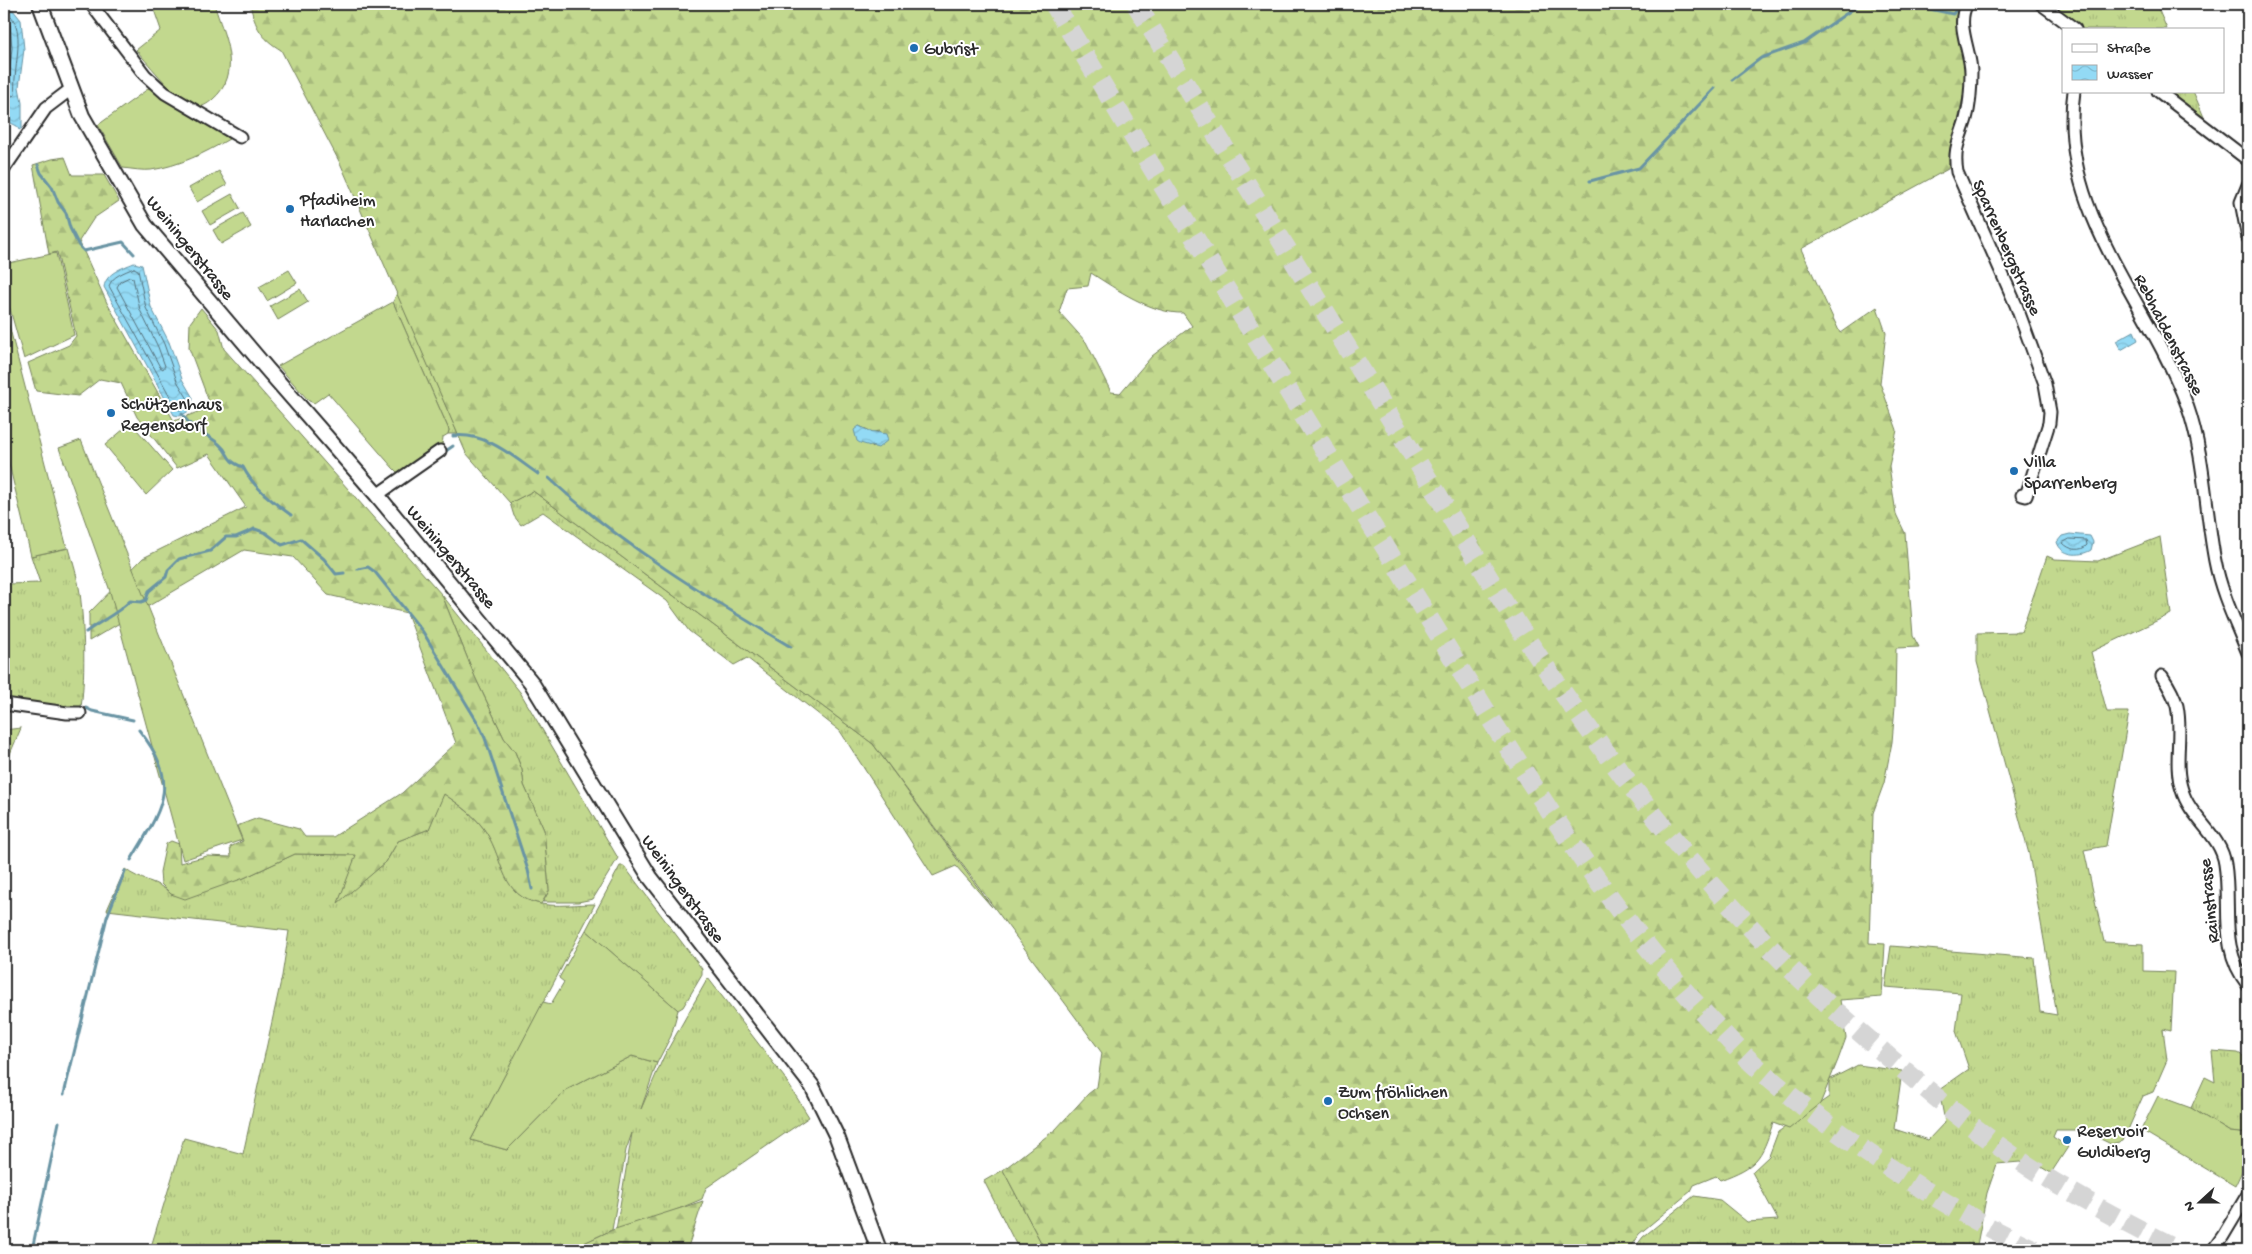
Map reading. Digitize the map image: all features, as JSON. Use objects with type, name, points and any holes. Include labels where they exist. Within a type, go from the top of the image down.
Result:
[{"type":"street","name":"Weiningerstrasse","points":[[40,4],[70,89],[86,124],[149,230],[266,370],[377,495],[532,682],[650,877],[812,1086],[836,1137],[879,1250]]},
{"type":"street","points":[[91,4],[145,75],[165,93],[240,138]]},
{"type":"street","name":"Sparrenbergstrasse","points":[[1967,4],[1963,20],[1971,62],[1970,91],[1966,118],[1956,146],[1957,172],[2016,305],[2046,384],[2049,400],[2049,423],[2026,496],[2022,495]]},
{"type":"street","points":[[2042,4],[2074,28]]},
{"type":"street","points":[[4,169],[46,108],[70,89]]},
{"type":"street","name":"Rebhaldenstrasse","points":[[2074,92],[2071,107],[2072,137],[2085,198],[2103,242],[2174,375],[2187,406],[2202,460],[2215,563],[2225,597],[2248,653]]},
{"type":"street","points":[[2159,92],[2248,160]]},
{"type":"street","points":[[2248,185],[2241,202],[2248,238]]},
{"type":"street","points":[[377,495],[440,451]]},
{"type":"street","name":"Rainstrasse","points":[[2162,676],[2177,707],[2178,774],[2182,792],[2191,810],[2224,857],[2227,937],[2234,963],[2248,985]]},
{"type":"street","points":[[4,704],[67,713],[80,712]]},
{"type":"street","points":[[2212,1250],[2223,1236],[2248,1194]]},
{"type":"green space","points":[[152,4],[214,4],[226,41],[229,66],[227,78],[222,89],[206,104],[195,106],[179,96],[136,50],[161,30]]},
{"type":"green space","points":[[250,4],[1964,4],[1957,17],[1966,67],[1964,92],[1948,169],[1801,249],[1840,333],[1877,307],[1886,333],[1880,383],[1897,430],[1889,466],[1896,514],[1905,533],[1913,636],[1919,647],[1896,648],[1892,742],[1884,783],[1873,813],[1869,943],[1885,944],[1882,997],[1840,1000],[1846,1038],[1820,1104],[1789,1129],[1773,1123],[1761,1154],[1750,1166],[1720,1180],[1716,1176],[1694,1185],[1691,1191],[1639,1234],[1628,1250],[1045,1250],[1003,1170],[1056,1129],[1088,1094],[1097,1087],[1102,1053],[873,744],[533,491],[510,503],[466,453],[341,165],[281,50],[268,41],[260,31]],"holes":[[[1091,273],[1147,305],[1171,312],[1183,313],[1192,326],[1152,356],[1120,393],[1111,392],[1086,342],[1059,312],[1067,288],[1088,286]],[[859,426],[873,432],[880,431],[873,448],[867,443]]]},
{"type":"green space","points":[[2048,4],[2156,4],[2167,28],[2082,28]]},
{"type":"green space","points":[[152,86],[176,106],[204,121],[229,139],[201,154],[172,165],[148,170],[123,168],[98,125]]},
{"type":"green space","points":[[2167,92],[2193,92],[2206,122]]},
{"type":"green space","points":[[65,157],[72,175],[104,175],[119,201],[94,218],[79,241],[107,303],[174,421],[211,407],[189,348],[190,323],[201,308],[219,330],[224,349],[442,595],[475,677],[504,738],[515,752],[522,770],[524,785],[544,830],[549,891],[541,904],[528,900],[518,894],[505,876],[492,843],[482,826],[467,811],[444,794],[429,829],[398,841],[386,862],[338,903],[356,855],[295,854],[244,878],[185,899],[171,894],[161,884],[160,872],[166,844],[171,841],[179,844],[180,863],[207,856],[231,857],[230,847],[243,841],[237,826],[258,818],[299,829],[305,837],[333,837],[402,793],[456,743],[407,613],[328,595],[293,557],[244,550],[89,641],[89,613],[143,558],[246,507],[209,454],[177,468],[137,417],[121,383],[100,379],[78,396],[36,391],[28,363],[69,345],[76,336],[57,252],[49,254],[33,165]]},
{"type":"green space","points":[[219,171],[227,185],[197,202],[189,188]]},
{"type":"green space","points":[[232,194],[240,208],[210,225],[202,211]]},
{"type":"green space","points":[[243,213],[251,227],[221,244],[213,230]]},
{"type":"green space","points":[[56,253],[74,335],[24,359],[4,288],[4,264]]},
{"type":"green space","points":[[289,270],[297,283],[267,301],[259,287]]},
{"type":"green space","points":[[300,289],[308,302],[278,320],[270,306]]},
{"type":"green space","points":[[397,293],[458,434],[448,434],[449,430],[393,302]]},
{"type":"green space","points":[[393,302],[449,430],[448,434],[443,437],[442,446],[404,474],[399,474],[393,468],[328,393],[314,403],[309,401],[278,366]]},
{"type":"green space","points":[[4,306],[67,548],[31,556],[4,443]]},
{"type":"green space","points":[[131,423],[172,470],[146,495],[105,445]]},
{"type":"green space","points":[[81,440],[242,840],[183,860],[109,588],[59,448]]},
{"type":"green space","points":[[533,491],[873,744],[992,907],[956,866],[933,876],[840,731],[747,658],[734,665],[689,631],[667,601],[543,512],[521,525],[514,516],[510,503]]},
{"type":"green space","points":[[2160,537],[2171,614],[2091,652],[2107,712],[2129,712],[2106,846],[2084,850],[2104,942],[2143,944],[2143,971],[2174,972],[2171,1031],[2163,1029],[2167,1060],[2153,1092],[2143,1096],[2123,1141],[2111,1144],[2082,1130],[2056,1130],[2053,1137],[2068,1147],[2051,1173],[2041,1167],[2037,1171],[2020,1162],[1997,1164],[1987,1193],[1976,1250],[1633,1250],[1643,1237],[1694,1196],[1720,1200],[1747,1222],[1778,1220],[1752,1172],[1769,1156],[1778,1132],[1829,1097],[1829,1080],[1858,1065],[1902,1071],[1894,1129],[1928,1140],[1945,1122],[1939,1090],[1969,1069],[1956,1031],[1961,993],[1885,987],[1891,946],[2034,958],[2040,1012],[2057,1015],[2029,854],[1977,662],[1977,633],[2021,632],[2047,556],[2054,559],[2098,561]]},
{"type":"green space","points":[[69,548],[77,576],[83,620],[84,670],[80,713],[4,704],[7,584],[40,583],[31,556]]},
{"type":"green space","points":[[442,595],[520,692],[618,858],[593,899],[578,902],[543,902],[549,891],[544,830],[524,785],[522,770],[515,752],[504,738],[475,677]]},
{"type":"green space","points":[[21,728],[4,768],[4,730]]},
{"type":"green space","points":[[443,793],[482,826],[492,843],[505,876],[518,893],[528,900],[547,905],[595,904],[471,1140],[507,1150],[566,1090],[632,1056],[657,1063],[641,1109],[664,1056],[708,978],[784,1077],[809,1117],[706,1188],[702,1199],[615,1236],[632,1133],[626,1150],[612,1230],[569,1250],[150,1250],[184,1138],[243,1154],[282,976],[289,931],[107,910],[125,869],[160,886],[171,894],[244,878],[295,854],[357,855],[339,901],[386,862],[398,841],[429,829]]},
{"type":"green space","points":[[620,866],[624,866],[702,969],[702,975],[683,1007],[678,1010],[586,930]]},
{"type":"green space","points":[[586,930],[678,1010],[671,1036],[657,1063],[632,1056],[566,1090],[507,1150],[471,1140],[543,1002],[551,1004],[564,982],[559,978]]},
{"type":"green space","points":[[2212,1051],[2238,1053],[2248,1059],[2248,1134],[2230,1132],[2191,1108],[2205,1077],[2215,1082]]},
{"type":"green space","points":[[2158,1096],[2191,1108],[2230,1132],[2248,1134],[2248,1168],[2243,1169],[2235,1186],[2141,1130]]},
{"type":"green space","points":[[1003,1170],[1045,1250],[1019,1250],[984,1181]]},
{"type":"green space","points":[[703,1201],[687,1250],[569,1250],[612,1230]]},
{"type":"water","points":[[13,10],[21,20],[24,49],[19,87],[22,103],[22,128],[19,130],[17,126],[9,122],[4,84],[4,11]]},
{"type":"water","points":[[134,263],[142,265],[151,307],[169,342],[182,379],[193,398],[191,410],[180,416],[174,415],[104,287],[105,282],[111,275]]},
{"type":"water","points":[[2134,331],[2138,340],[2121,350],[2116,341]]},
{"type":"water","points":[[859,426],[869,431],[886,434],[888,440],[878,448],[860,443],[857,441],[854,430]]},
{"type":"water","points":[[2070,534],[2090,536],[2093,542],[2091,550],[2082,554],[2071,554],[2062,550],[2057,542],[2062,536]]},
{"type":"waterway","points":[[1732,80],[1761,58],[1804,43],[1860,4]]},
{"type":"waterway","points":[[1906,4],[1953,14],[1955,11]]},
{"type":"waterway","points":[[1590,181],[1639,168],[1715,88]]},
{"type":"waterway","points":[[38,165],[66,213],[70,228],[79,246],[84,251],[123,242],[134,254]]},
{"type":"waterway","points":[[182,414],[195,428],[219,444],[233,462],[243,467],[258,488],[291,515]]},
{"type":"waterway","points":[[453,436],[477,438],[488,442],[508,453],[538,474]]},
{"type":"waterway","points":[[443,453],[453,446]]},
{"type":"waterway","points":[[549,478],[605,526],[635,548],[696,589],[791,647]]},
{"type":"waterway","points":[[86,632],[130,601],[141,602],[146,600],[149,591],[166,577],[168,570],[179,559],[210,551],[226,537],[236,537],[255,529],[266,533],[282,545],[301,539],[324,559],[336,574],[344,573]]},
{"type":"waterway","points":[[358,569],[368,567],[375,572],[423,632],[478,723],[485,738],[528,870],[532,889]]},
{"type":"waterway","points":[[86,708],[133,720]]},
{"type":"waterway","points":[[131,860],[158,810],[163,796],[164,781],[160,766],[152,749],[139,730]]},
{"type":"waterway","points":[[64,1094],[107,917],[125,871]]},
{"type":"waterway","points":[[32,1250],[59,1122]]},
{"type":"tunnel","points":[[1054,4],[1219,278],[1506,744],[1590,870],[1636,931],[1684,990],[1735,1046],[1758,1069],[1821,1120],[1907,1179],[1982,1224],[2035,1250]]},
{"type":"tunnel","points":[[1136,4],[1520,629],[1610,758],[1675,841],[1744,920],[1793,971],[1849,1023],[1954,1112],[2002,1149],[2038,1172],[2078,1196],[2179,1250]]},
{"type":"place","name":"Gubrist","points":[[914,48]]},
{"type":"place","name":"Pfadiheim Harlachen","points":[[290,209]]},
{"type":"place","name":"Schützenhaus Regensdorf","points":[[111,413]]},
{"type":"place","name":"Villa Sparrenberg","points":[[2014,471]]},
{"type":"place","name":"Zum fröhlichen Ochsen","points":[[1328,1101]]},
{"type":"place","name":"Reservoir Guldiberg","points":[[2067,1140]]}]
